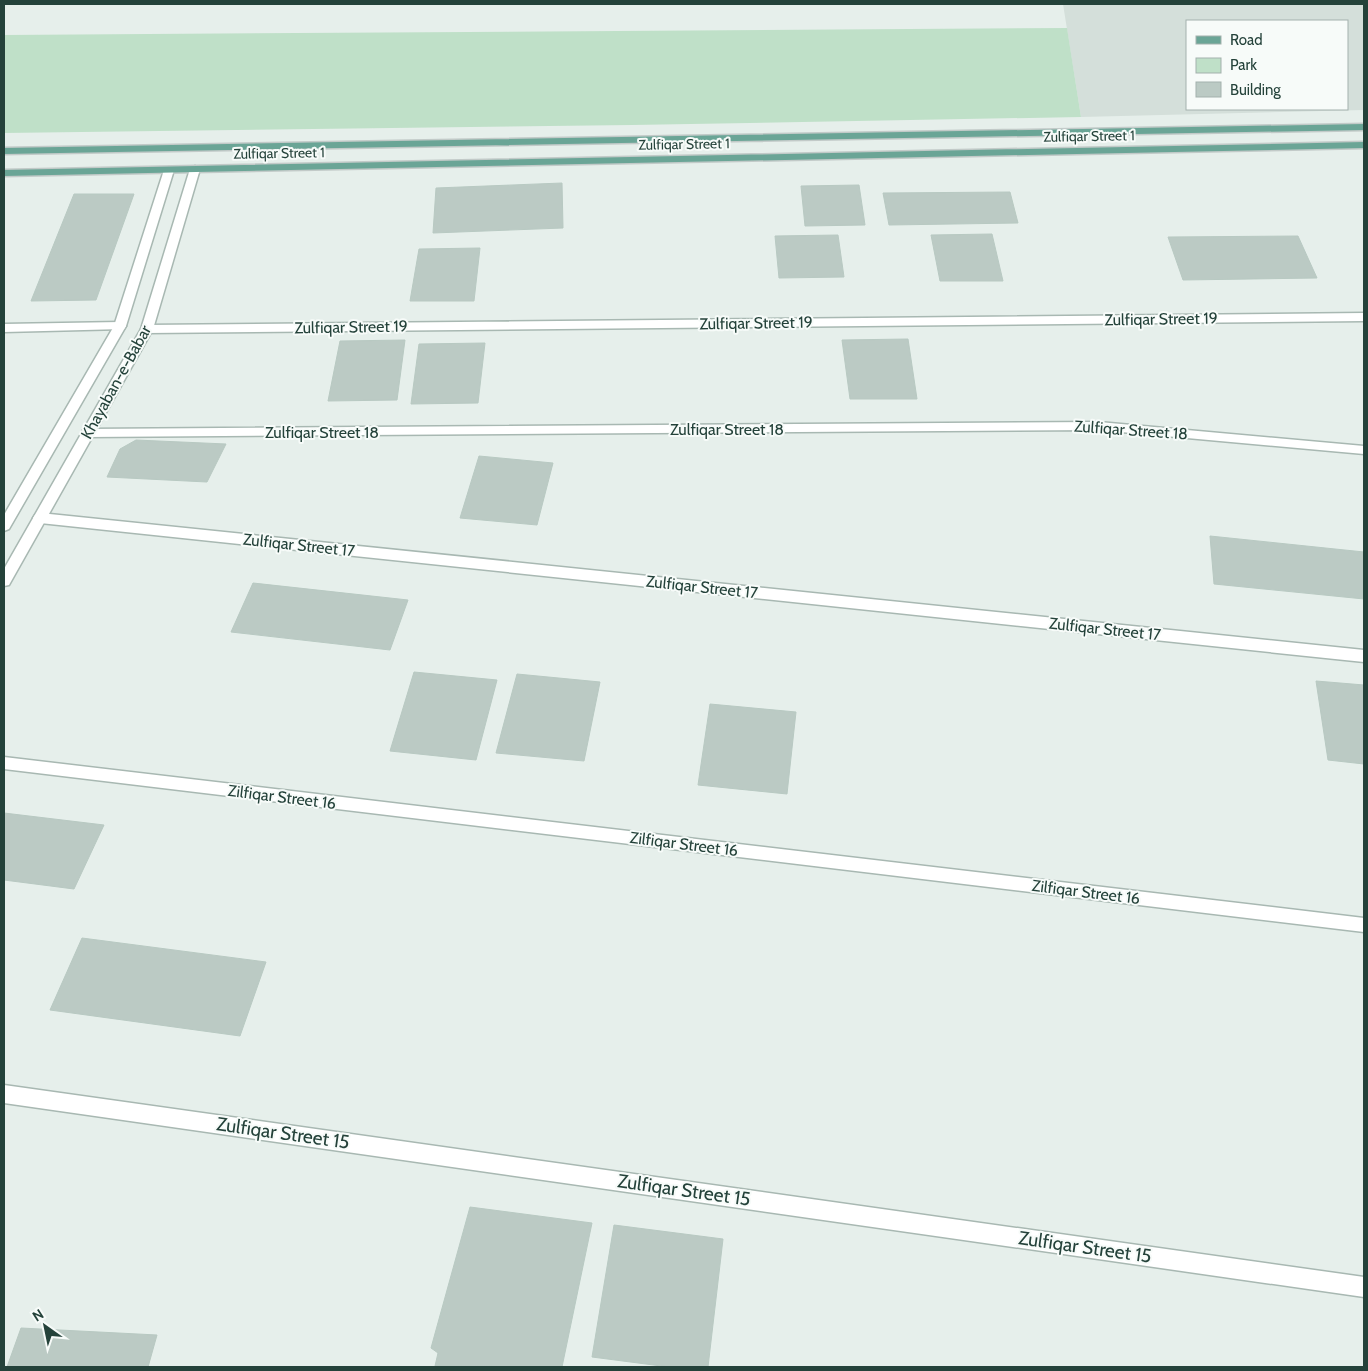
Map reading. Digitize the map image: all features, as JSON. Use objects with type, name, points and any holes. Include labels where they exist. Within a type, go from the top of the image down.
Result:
[{"type":"main road","name":"Zulfiqar Street 1","points":[[4,151],[1364,126]]},
{"type":"main road","name":"Zulfiqar Street 1","points":[[4,173],[1364,146]]},
{"type":"street","name":"Khayaban-e-Babar","points":[[4,581],[147,329],[195,169]]},
{"type":"street","name":"Khayaban-e-Babar","points":[[6,519],[120,326],[169,170]]},
{"type":"street","name":"Zulfiqar Street 19","points":[[147,329],[1364,317]]},
{"type":"street","points":[[4,328],[120,326]]},
{"type":"street","name":"Zulfiqar Street 18","points":[[88,433],[1099,426],[1364,450]]},
{"type":"street","name":"Zulfiqar Street 17","points":[[40,518],[1364,656]]},
{"type":"street","name":"Zilfiqar Street 16","points":[[4,763],[1364,926]]},
{"type":"street","name":"Zulfiqar Street 15","points":[[4,1094],[1364,1287]]},
{"type":"shaded area","points":[[1063,4],[1364,4],[1364,110],[1081,117]]},
{"type":"green space","points":[[1067,28],[1081,117],[4,133],[4,35]]},
{"type":"building","points":[[562,183],[563,228],[433,233],[436,188]]},
{"type":"building","points":[[859,185],[865,225],[805,226],[801,186]]},
{"type":"building","points":[[1010,192],[1018,223],[889,225],[883,193]]},
{"type":"building","points":[[74,194],[134,194],[96,300],[31,301]]},
{"type":"building","points":[[992,234],[1003,281],[940,281],[931,235]]},
{"type":"building","points":[[838,235],[844,277],[779,278],[775,236]]},
{"type":"building","points":[[1298,236],[1317,278],[1183,280],[1168,237]]},
{"type":"building","points":[[480,248],[474,301],[410,301],[419,249]]},
{"type":"building","points":[[908,339],[917,399],[850,399],[842,340]]},
{"type":"building","points":[[405,340],[397,400],[328,401],[340,341]]},
{"type":"building","points":[[485,343],[478,403],[411,404],[419,344]]},
{"type":"building","points":[[136,440],[226,444],[207,482],[107,477],[120,449]]},
{"type":"building","points":[[479,456],[553,463],[537,525],[460,518]]},
{"type":"building","points":[[1210,536],[1364,552],[1364,599],[1214,584]]},
{"type":"building","points":[[253,583],[408,600],[390,650],[231,632]]},
{"type":"building","points":[[414,672],[497,680],[476,760],[390,751]]},
{"type":"building","points":[[517,674],[600,682],[584,761],[496,753]]},
{"type":"building","points":[[1316,681],[1364,685],[1364,764],[1328,760]]},
{"type":"building","points":[[710,704],[796,712],[787,794],[698,785]]},
{"type":"building","points":[[4,813],[104,825],[74,889],[4,880]]},
{"type":"building","points":[[82,938],[266,962],[240,1036],[50,1010]]},
{"type":"building","points":[[470,1207],[592,1223],[562,1367],[435,1366],[438,1353],[431,1348]]},
{"type":"building","points":[[614,1225],[723,1239],[708,1367],[669,1367],[592,1357]]},
{"type":"building","points":[[21,1328],[157,1335],[148,1367],[7,1367]]}]
